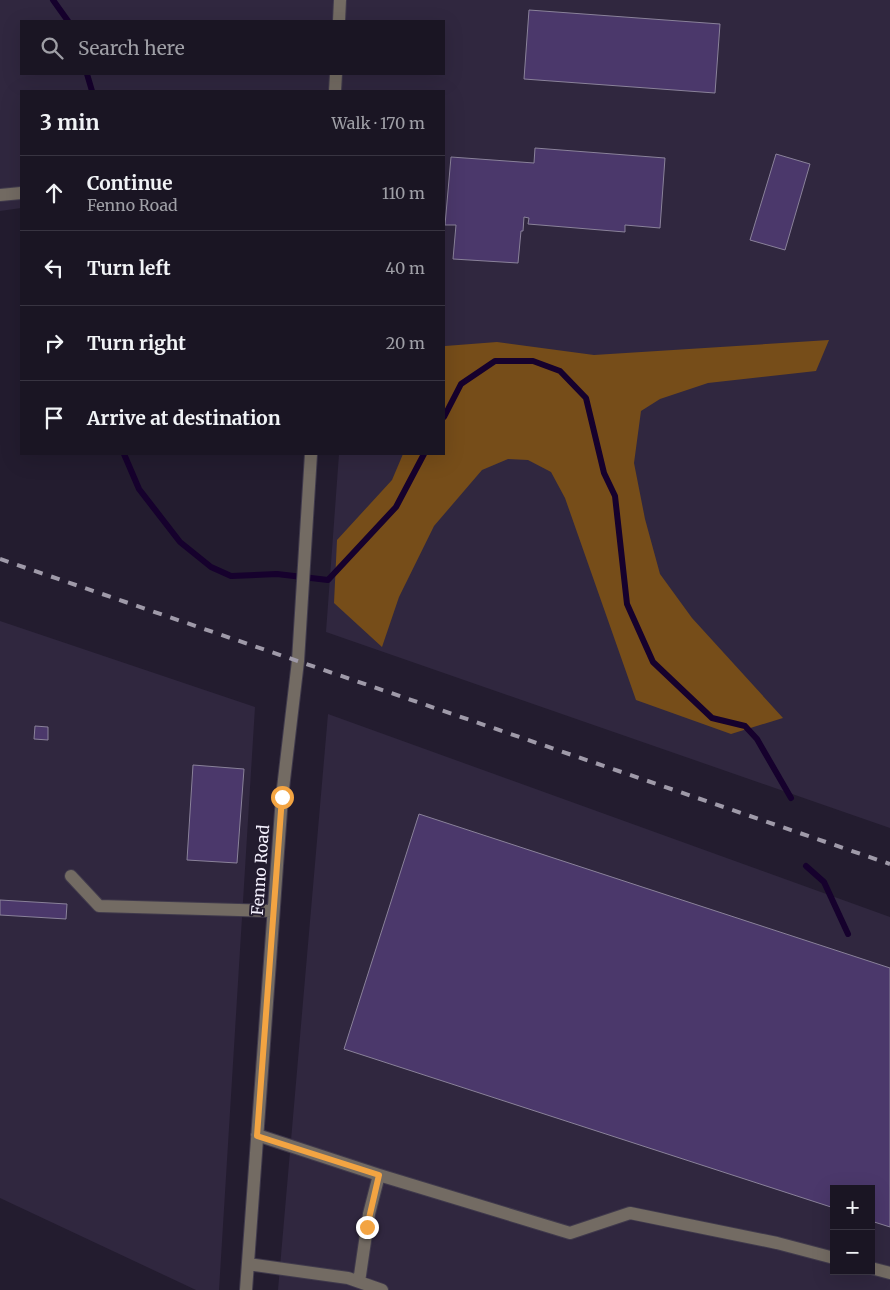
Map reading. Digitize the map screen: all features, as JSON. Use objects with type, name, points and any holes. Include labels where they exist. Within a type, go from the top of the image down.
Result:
[{"type":"street","points":[[339,20],[340,0]]},
{"type":"street","points":[[334,90],[336,75]]},
{"type":"street","points":[[0,195],[20,193]]},
{"type":"street","name":"Fenno Road","points":[[246,1290],[282,797],[298,661],[310,455]]},
{"type":"street","points":[[71,876],[99,906],[273,911]]},
{"type":"street","points":[[257,1136],[570,1233],[630,1213],[776,1243],[830,1257]]},
{"type":"street","points":[[359,1282],[369,1214],[379,1175]]},
{"type":"street","points":[[248,1264],[348,1278],[382,1290]]},
{"type":"street","points":[[875,1269],[890,1273]]},
{"type":"shaded area","points":[[0,0],[890,0],[890,828],[326,632],[339,455],[445,455],[445,90],[20,90],[20,208],[0,211]]},
{"type":"shaded area","points":[[829,340],[816,371],[708,383],[660,399],[641,411],[634,463],[645,519],[660,574],[692,618],[783,718],[731,734],[636,700],[565,498],[551,472],[528,460],[508,459],[482,470],[434,526],[399,597],[382,647],[334,603],[337,540],[392,480],[403,455],[445,455],[445,346],[497,342],[594,355]]},
{"type":"shaded area","points":[[0,621],[255,707],[219,1290],[196,1290],[0,1198]]},
{"type":"shaded area","points":[[328,714],[890,917],[890,1290],[278,1290]]},
{"type":"building","points":[[529,10],[720,24],[715,93],[524,79]]},
{"type":"building","points":[[535,148],[665,158],[660,228],[625,225],[625,232],[528,224],[529,218],[524,217],[518,263],[453,259],[456,225],[445,225],[451,157],[534,163]]},
{"type":"building","points":[[776,154],[810,164],[785,250],[750,240]]},
{"type":"building","points":[[35,726],[48,727],[48,740],[34,739]]},
{"type":"building","points":[[193,765],[244,769],[237,863],[187,860]]},
{"type":"building","points":[[419,814],[890,968],[890,1227],[875,1222],[875,1185],[830,1185],[830,1207],[344,1049]]},
{"type":"building","points":[[0,900],[67,904],[66,919],[0,915]]},
{"type":"waterway","points":[[53,0],[67,20]]},
{"type":"waterway","points":[[87,75],[92,90]]},
{"type":"waterway","points":[[445,415],[461,384],[495,361],[533,361],[560,371],[586,398],[604,473],[615,496],[627,604],[653,662],[712,718],[745,726],[757,739],[791,798]]},
{"type":"waterway","points":[[124,455],[139,489],[180,542],[211,567],[231,576],[277,574],[328,580],[396,507],[423,455]]},
{"type":"waterway","points":[[806,866],[824,882],[848,934]]},
{"type":"railway","points":[[0,559],[890,864]]},
{"type":"route","points":[[282,797],[257,1136],[379,1175],[367,1227]]}]
